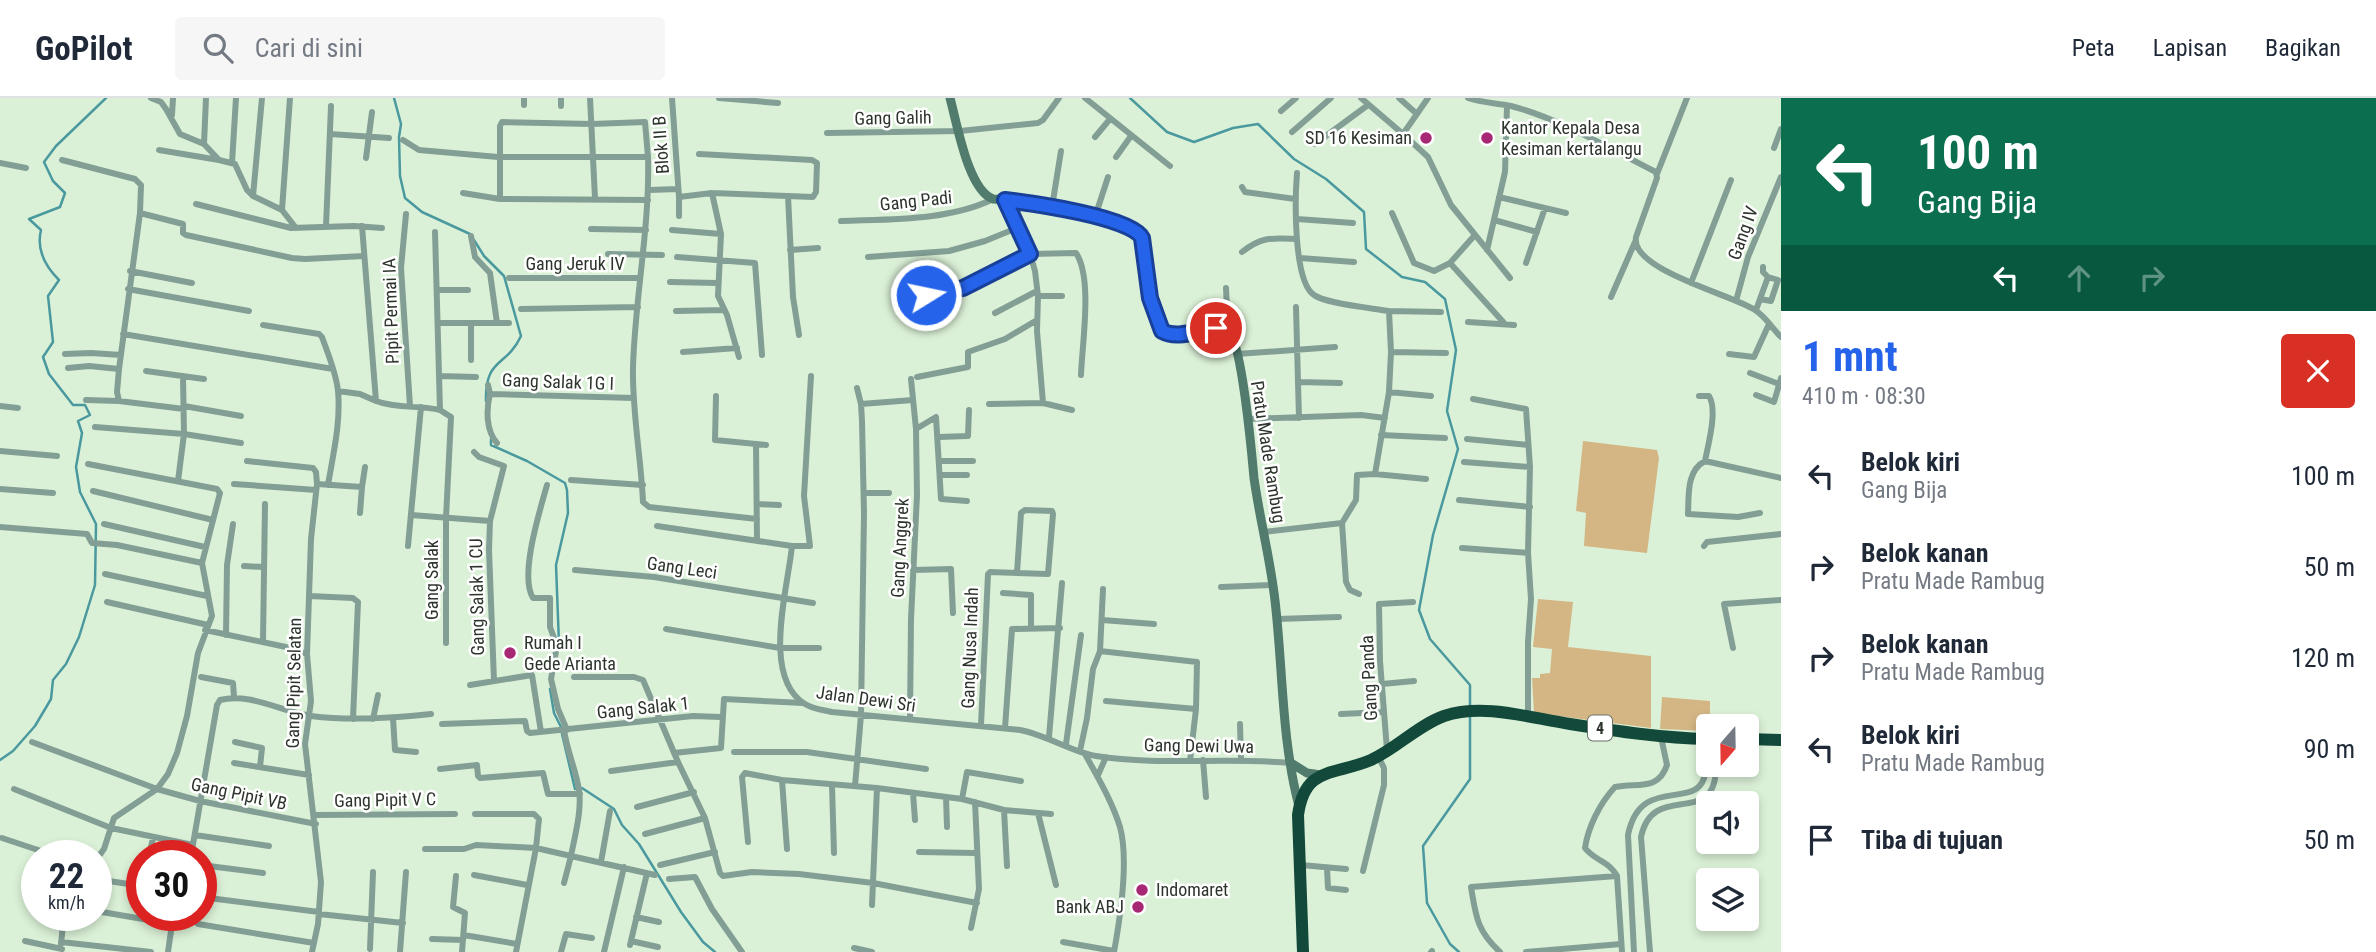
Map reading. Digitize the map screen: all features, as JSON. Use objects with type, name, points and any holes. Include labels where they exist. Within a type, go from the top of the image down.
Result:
[{"type":"highway","name":"4","points":[[1299,806],[1308,784],[1383,753],[1425,725],[1453,714],[1493,712],[1661,737],[1696,739]]},
{"type":"highway","points":[[1759,739],[1781,740]]},
{"type":"highway","points":[[1299,806],[1303,952]]},
{"type":"street","points":[[151,98],[161,100],[180,134],[204,144],[219,160]]},
{"type":"street","points":[[172,117],[173,98]]},
{"type":"street","points":[[204,144],[206,98]]},
{"type":"street","points":[[236,98],[232,163],[253,196],[282,210],[296,228]]},
{"type":"street","points":[[253,196],[262,98]]},
{"type":"street","points":[[282,210],[290,98]]},
{"type":"street","points":[[590,98],[595,198]]},
{"type":"street","name":"Blok II B","points":[[672,98],[679,197],[712,193],[811,198],[816,195],[815,161],[699,154]]},
{"type":"street","points":[[719,98],[778,103]]},
{"type":"street","points":[[950,98],[976,186],[985,196],[1052,207],[1138,230],[1150,298],[1164,333],[1179,334],[1216,328],[1228,331],[1226,288]]},
{"type":"street","name":"Gang Galih","points":[[827,133],[960,131],[1040,123],[1059,98]]},
{"type":"street","points":[[1085,98],[1170,166]]},
{"type":"street","points":[[1281,111],[1296,98]]},
{"type":"street","points":[[1292,132],[1331,98]]},
{"type":"street","points":[[1361,98],[1428,157],[1451,205],[1510,278]]},
{"type":"street","points":[[1399,98],[1417,114]]},
{"type":"street","points":[[1403,134],[1428,98]]},
{"type":"street","points":[[1468,98],[1507,106],[1574,131],[1657,174]]},
{"type":"street","points":[[1611,297],[1635,242],[1657,174],[1687,98]]},
{"type":"street","points":[[1315,144],[1368,105]]},
{"type":"street","points":[[326,226],[331,106]]},
{"type":"street","points":[[1488,250],[1505,172],[1507,106]]},
{"type":"street","points":[[366,158],[372,112]]},
{"type":"street","points":[[1095,137],[1110,119]]},
{"type":"street","points":[[500,199],[498,157],[502,122],[646,123],[649,190],[640,278],[634,398],[643,502],[646,506],[757,519]]},
{"type":"street","points":[[1774,148],[1781,129]]},
{"type":"street","points":[[330,134],[389,138]]},
{"type":"street","points":[[1116,157],[1130,135]]},
{"type":"street","points":[[403,140],[419,150],[498,157],[648,157]]},
{"type":"street","points":[[159,150],[232,163]]},
{"type":"street","points":[[1052,207],[1061,151]]},
{"type":"street","points":[[62,160],[140,181],[140,213],[130,271],[119,369],[119,401]]},
{"type":"street","points":[[0,163],[26,168]]},
{"type":"street","points":[[1297,173],[1295,199],[1301,276],[1305,286],[1315,297],[1389,311],[1441,312]]},
{"type":"street","points":[[1095,217],[1108,177]]},
{"type":"street","name":"Gang IV","points":[[1735,301],[1748,257],[1781,177]]},
{"type":"street","points":[[1691,282],[1731,180]]},
{"type":"street","points":[[1242,187],[1245,192],[1295,199]]},
{"type":"street","points":[[649,190],[678,188]]},
{"type":"street","points":[[463,193],[500,199],[540,201],[595,198],[648,200]]},
{"type":"street","points":[[712,193],[721,234],[718,296],[727,315],[738,357]]},
{"type":"street","points":[[788,195],[790,250],[799,335]]},
{"type":"street","points":[[679,197],[679,216]]},
{"type":"street","points":[[1499,197],[1566,213]]},
{"type":"street","name":"Gang Padi","points":[[841,221],[894,219],[953,212],[974,208],[993,199]]},
{"type":"street","points":[[1005,200],[1030,254],[1038,294],[1037,320],[1043,403]]},
{"type":"street","points":[[196,204],[287,228],[382,228]]},
{"type":"street","points":[[1526,263],[1545,208]]},
{"type":"street","points":[[140,213],[183,224],[183,233],[186,235],[292,258],[305,260],[364,256]]},
{"type":"street","points":[[1392,213],[1415,265],[1436,272],[1450,263],[1474,236]]},
{"type":"street","name":"Pipit Permai IA","points":[[406,214],[401,268],[410,406]]},
{"type":"street","points":[[1297,219],[1353,223]]},
{"type":"street","points":[[1494,220],[1537,232]]},
{"type":"street","points":[[362,226],[376,401]]},
{"type":"street","points":[[868,257],[949,251],[1017,228]]},
{"type":"street","points":[[591,229],[646,230]]},
{"type":"street","points":[[671,230],[721,234]]},
{"type":"street","points":[[338,391],[360,394],[390,405],[440,410],[435,232]]},
{"type":"street","points":[[471,236],[475,257],[490,273],[496,323]]},
{"type":"street","points":[[1242,252],[1265,238],[1297,239]]},
{"type":"street","points":[[1635,242],[1639,250],[1654,263],[1756,310],[1781,337]]},
{"type":"street","points":[[790,250],[818,248]]},
{"type":"street","points":[[926,295],[963,288],[1030,254],[1076,253],[1084,288],[1080,375]]},
{"type":"street","points":[[608,254],[662,255]]},
{"type":"street","points":[[677,257],[756,264],[762,355]]},
{"type":"street","points":[[1300,258],[1354,262]]},
{"type":"street","points":[[1450,263],[1505,324]]},
{"type":"street","points":[[1756,310],[1768,278],[1763,267]]},
{"type":"street","points":[[130,271],[192,283]]},
{"type":"street","name":"Gang Jeruk IV","points":[[509,278],[640,278]]},
{"type":"street","points":[[670,282],[718,283]]},
{"type":"street","points":[[128,289],[248,311]]},
{"type":"street","points":[[438,290],[468,290]]},
{"type":"street","points":[[995,313],[1038,294],[1062,296]]},
{"type":"street","points":[[521,309],[638,307]]},
{"type":"street","points":[[1296,307],[1299,418]]},
{"type":"street","points":[[676,311],[724,310]]},
{"type":"street","points":[[1375,474],[1389,392],[1389,311]]},
{"type":"street","name":"Gang Anggrek","points":[[910,719],[917,495],[914,378],[968,366],[968,352],[1005,339],[1037,320]]},
{"type":"street","points":[[1468,322],[1514,325]]},
{"type":"street","points":[[439,323],[509,323]]},
{"type":"street","points":[[471,324],[471,360]]},
{"type":"street","points":[[1729,354],[1754,357],[1769,324]]},
{"type":"street","points":[[263,325],[318,334],[322,337],[338,391],[338,419],[328,485]]},
{"type":"street","name":"Pratu Made Rambug","points":[[1228,331],[1234,338],[1237,354],[1273,585],[1286,725],[1299,806]]},
{"type":"street","points":[[123,334],[333,369]]},
{"type":"street","points":[[1237,354],[1335,347]]},
{"type":"street","points":[[683,352],[737,348]]},
{"type":"street","points":[[1391,352],[1446,354]]},
{"type":"street","points":[[65,354],[121,355]]},
{"type":"street","points":[[68,368],[89,366],[119,369]]},
{"type":"street","points":[[146,371],[204,379]]},
{"type":"street","points":[[1750,373],[1780,381],[1775,402],[1756,395]]},
{"type":"street","points":[[178,481],[184,434],[183,376]]},
{"type":"street","points":[[439,376],[476,377]]},
{"type":"street","points":[[657,526],[807,547],[810,544],[804,496],[811,376]]},
{"type":"street","points":[[1298,382],[1340,383]]},
{"type":"street","name":"Gang Salak 1G I","points":[[488,385],[490,394],[634,398]]},
{"type":"street","points":[[855,786],[861,715],[864,493],[861,404],[857,388]]},
{"type":"street","points":[[1389,392],[1430,396]]},
{"type":"street","points":[[490,394],[488,418],[491,437],[497,443]]},
{"type":"street","points":[[716,396],[715,440],[766,444]]},
{"type":"street","points":[[1699,396],[1709,396],[1712,402],[1711,429],[1705,461]]},
{"type":"street","points":[[1473,399],[1526,409],[1530,467],[1528,553],[1531,599],[1528,717]]},
{"type":"street","points":[[86,400],[184,407],[241,416]]},
{"type":"street","points":[[861,404],[913,400]]},
{"type":"street","points":[[989,404],[1043,403],[1072,410]]},
{"type":"street","points":[[0,406],[18,408]]},
{"type":"street","points":[[408,546],[421,407]]},
{"type":"street","name":"Gang Salak","points":[[440,410],[451,417],[446,518],[446,643]]},
{"type":"street","points":[[939,437],[968,436],[969,410]]},
{"type":"street","points":[[1247,419],[1361,415],[1385,418]]},
{"type":"street","points":[[916,429],[936,416],[941,499],[967,501]]},
{"type":"street","points":[[95,427],[184,434],[241,443]]},
{"type":"street","points":[[1381,435],[1445,438]]},
{"type":"street","points":[[1467,439],[1528,445]]},
{"type":"street","points":[[756,444],[757,541]]},
{"type":"street","points":[[0,451],[57,456]]},
{"type":"street","points":[[474,452],[479,457],[503,466],[490,521]]},
{"type":"street","points":[[247,461],[314,468],[316,487]]},
{"type":"street","points":[[940,461],[973,461]]},
{"type":"street","points":[[1760,513],[1738,516],[1689,515],[1691,478],[1705,461],[1781,478]]},
{"type":"street","points":[[1464,462],[1530,467]]},
{"type":"street","points":[[88,464],[219,491],[202,563],[212,610],[198,653],[187,716],[177,753],[168,774],[157,789],[117,816],[107,840]]},
{"type":"street","points":[[360,513],[365,467]]},
{"type":"street","points":[[940,475],[967,475]]},
{"type":"street","points":[[1359,594],[1350,590],[1346,582],[1342,523],[1356,500],[1357,475],[1426,479]]},
{"type":"street","points":[[571,480],[643,485]]},
{"type":"street","points":[[234,484],[362,487]]},
{"type":"street","points":[[547,485],[532,542],[529,572],[530,594],[533,598],[550,598],[550,625],[557,646],[551,678],[580,794],[564,883]]},
{"type":"street","name":"Gang Pipit Selatan","points":[[312,952],[321,882],[305,744],[311,691],[307,654],[311,539],[316,487]]},
{"type":"street","points":[[0,489],[53,493]]},
{"type":"street","points":[[93,491],[213,520]]},
{"type":"street","points":[[864,493],[889,493]]},
{"type":"street","points":[[1459,499],[1530,507]]},
{"type":"street","points":[[263,642],[265,504]]},
{"type":"street","points":[[758,504],[779,505]]},
{"type":"street","points":[[1025,510],[1052,511],[1048,574],[1017,573],[1021,513],[1025,510]]},
{"type":"street","name":"Gang Salak 1 CU","points":[[411,515],[490,521],[494,681],[532,676],[541,732]]},
{"type":"street","points":[[1264,532],[1342,523]]},
{"type":"street","points":[[104,524],[205,547]]},
{"type":"street","points":[[226,635],[227,565],[233,524]]},
{"type":"street","points":[[0,527],[87,534],[93,543],[202,563]]},
{"type":"street","points":[[1704,546],[1707,542],[1781,534]]},
{"type":"street","name":"Jalan Dewi Sri","points":[[792,546],[780,648],[785,676],[803,704],[861,715],[1005,728],[1049,737],[1082,752]]},
{"type":"street","points":[[1462,548],[1528,553]]},
{"type":"street","points":[[244,566],[263,567]]},
{"type":"street","points":[[913,570],[951,569],[953,612]]},
{"type":"street","name":"Gang Leci","points":[[575,570],[654,577],[813,603]]},
{"type":"street","name":"Gang Nusa Indah","points":[[981,726],[988,573],[1017,573]]},
{"type":"street","points":[[105,574],[207,596]]},
{"type":"street","points":[[1049,737],[1062,583]]},
{"type":"street","points":[[1221,587],[1273,585]]},
{"type":"street","points":[[1063,942],[1114,951],[1124,847],[1118,820],[1098,775],[1082,752],[1094,665],[1100,651],[1103,589]]},
{"type":"street","points":[[1003,593],[1031,595],[1031,628]]},
{"type":"street","points":[[309,596],[353,598],[358,602],[353,719]]},
{"type":"street","points":[[1732,648],[1724,604],[1781,600]]},
{"type":"street","points":[[107,603],[307,654]]},
{"type":"street","name":"Gang Panda","points":[[1363,871],[1384,785],[1379,604],[1413,603]]},
{"type":"street","points":[[1277,619],[1339,617]]},
{"type":"street","points":[[1102,620],[1154,624]]},
{"type":"street","points":[[1005,728],[1012,630],[1060,628]]},
{"type":"street","points":[[666,629],[780,648],[819,649]]},
{"type":"street","points":[[1066,744],[1081,635]]},
{"type":"street","points":[[1100,651],[1197,662],[1196,709],[1190,761]]},
{"type":"street","points":[[201,677],[233,683],[234,697]]},
{"type":"street","points":[[573,677],[641,678],[645,681],[659,719],[705,818],[720,873],[725,876],[752,872],[799,874],[873,883],[977,902]]},
{"type":"street","points":[[470,685],[494,681]]},
{"type":"street","points":[[1382,684],[1415,681]]},
{"type":"street","points":[[373,719],[378,695]]},
{"type":"street","points":[[194,840],[216,705],[220,700],[234,697],[309,715],[353,719],[430,714]]},
{"type":"street","points":[[674,753],[720,749],[723,699],[803,704]]},
{"type":"street","points":[[1106,701],[1196,709]]},
{"type":"street","points":[[1341,714],[1384,712]]},
{"type":"street","name":"Gang Salak 1","points":[[541,732],[693,716],[721,717]]},
{"type":"street","points":[[393,718],[395,750],[416,752]]},
{"type":"street","points":[[442,724],[525,721],[528,733],[541,732]]},
{"type":"street","points":[[1240,723],[1241,760]]},
{"type":"street","points":[[1622,952],[1617,876],[1612,866],[1589,853],[1586,848],[1587,839],[1597,813],[1612,790],[1619,786],[1636,787],[1660,779],[1667,765],[1661,737]]},
{"type":"street","name":"Gang Pipit VB","points":[[32,742],[157,789],[200,801],[316,824]]},
{"type":"street","points":[[235,742],[262,748],[260,768]]},
{"type":"street","points":[[734,752],[807,752],[926,769]]},
{"type":"street","name":"Gang Dewi Uwa","points":[[1082,752],[1106,757],[1291,763]]},
{"type":"street","points":[[1098,775],[1106,757]]},
{"type":"street","points":[[1203,760],[1206,797]]},
{"type":"street","points":[[611,771],[678,762]]},
{"type":"street","points":[[234,763],[309,775]]},
{"type":"street","points":[[1291,763],[1307,773],[1322,776]]},
{"type":"street","points":[[440,769],[476,765],[480,778],[541,772],[544,774],[548,794],[580,794]]},
{"type":"street","points":[[962,799],[967,772],[1021,781]]},
{"type":"street","points":[[748,842],[743,775],[877,788],[962,799],[1004,810],[1051,814]]},
{"type":"street","points":[[1634,952],[1628,835],[1630,822],[1647,801],[1660,796],[1692,792],[1701,786],[1705,777]]},
{"type":"street","points":[[1650,952],[1641,837],[1644,825],[1650,814],[1663,807],[1691,804],[1705,798],[1713,789],[1714,777]]},
{"type":"street","points":[[782,780],[787,849]]},
{"type":"street","points":[[832,785],[834,853]]},
{"type":"street","points":[[872,905],[877,788]]},
{"type":"street","points":[[14,789],[111,828],[164,840]]},
{"type":"street","points":[[637,807],[694,792]]},
{"type":"street","points":[[913,793],[915,820]]},
{"type":"street","points":[[946,797],[947,827]]},
{"type":"street","points":[[971,928],[977,902],[975,802]]},
{"type":"street","points":[[1004,810],[1007,866]]},
{"type":"street","points":[[601,862],[610,811]]},
{"type":"street","points":[[1038,813],[1056,885]]},
{"type":"street","name":"Gang Pipit V C","points":[[315,815],[455,814]]},
{"type":"street","points":[[432,939],[464,938],[516,948],[536,848],[539,819],[534,814],[475,814]]},
{"type":"street","points":[[645,834],[705,818]]},
{"type":"street","points":[[195,835],[270,846]]},
{"type":"street","points":[[2,838],[21,844]]},
{"type":"street","points":[[425,849],[464,849],[476,845],[536,848],[655,875]]},
{"type":"street","points":[[660,865],[715,852]]},
{"type":"street","points":[[919,852],[976,853]]},
{"type":"street","points":[[1299,865],[1346,869]]},
{"type":"street","points":[[217,867],[263,873]]},
{"type":"street","points":[[604,952],[624,867]]},
{"type":"street","points":[[1327,868],[1328,888],[1346,890]]},
{"type":"street","points":[[370,949],[373,872]]},
{"type":"street","points":[[400,952],[406,872]]},
{"type":"street","points":[[647,873],[630,943],[659,947]]},
{"type":"street","points":[[474,875],[527,885]]},
{"type":"street","points":[[456,876],[453,907],[464,910],[465,913],[462,952]]},
{"type":"street","points":[[1500,952],[1487,940],[1477,924],[1471,887],[1617,876]]},
{"type":"street","points":[[669,879],[695,877],[712,909],[742,952]]},
{"type":"street","points":[[217,899],[403,923]]},
{"type":"street","points":[[112,913],[172,922],[169,952]]},
{"type":"street","points":[[636,917],[659,922]]},
{"type":"street","points":[[217,927],[314,943]]},
{"type":"street","points":[[561,952],[566,934],[592,938]]},
{"type":"street","points":[[25,941],[62,948],[151,952]]},
{"type":"street","points":[[1526,952],[1621,944]]},
{"type":"street","points":[[854,948],[872,952]]},
{"type":"shaded area","points":[[1583,441],[1657,450],[1659,458],[1647,553],[1584,546],[1586,513],[1576,511]]},
{"type":"shaded area","points":[[1538,599],[1573,602],[1568,647],[1651,656],[1651,728],[1534,713],[1532,678],[1540,678],[1540,674],[1550,673],[1552,649],[1533,647]]},
{"type":"shaded area","points":[[1662,697],[1710,701],[1710,714],[1696,714],[1696,730],[1660,729]]},
{"type":"waterway","points":[[0,760],[13,751],[35,726],[51,699],[53,680],[66,664],[79,637],[95,585],[96,524],[80,492],[76,467],[82,433],[78,421],[90,415],[85,405],[73,405],[49,374],[43,357],[53,342],[48,296],[59,280],[43,257],[41,230],[29,219],[60,207],[65,193],[53,181],[44,162],[56,146],[106,98]]},
{"type":"waterway","points":[[394,98],[401,124],[400,176],[405,198],[422,212],[470,234]]},
{"type":"waterway","points":[[1130,98],[1167,132],[1194,142],[1233,128],[1258,124],[1294,159],[1326,179],[1364,212],[1366,249],[1402,277],[1425,282],[1445,299],[1456,350],[1447,411],[1458,449],[1433,535],[1419,610],[1430,639],[1470,685],[1470,707]]},
{"type":"waterway","points":[[474,240],[484,256],[504,276],[521,336],[489,377],[486,401]]},
{"type":"waterway","points":[[491,439],[491,445],[527,461],[565,483],[568,513],[556,565],[559,644]]},
{"type":"waterway","points":[[550,689],[554,713],[562,729]]},
{"type":"waterway","points":[[1459,952],[1450,944],[1427,903],[1423,846],[1470,779],[1470,717]]},
{"type":"waterway","points":[[562,734],[575,789]]},
{"type":"waterway","points":[[582,788],[614,809],[681,912],[703,942],[715,952]]},
{"type":"place","name":"SD 16 Kesiman","points":[[1426,138]]},
{"type":"place","name":"Kantor Kepala Desa Kesiman kertalangu","points":[[1487,138]]},
{"type":"place","name":"Rumah I Gede Arianta","points":[[510,653]]},
{"type":"place","name":"Indomaret","points":[[1142,890]]},
{"type":"place","name":"Bank ABJ","points":[[1138,907]]},
{"type":"route","points":[[926,295],[963,288],[1030,254],[1005,200],[1063,209],[1138,230],[1142,238],[1150,298],[1162,331],[1166,334],[1179,334],[1216,328]]}]
